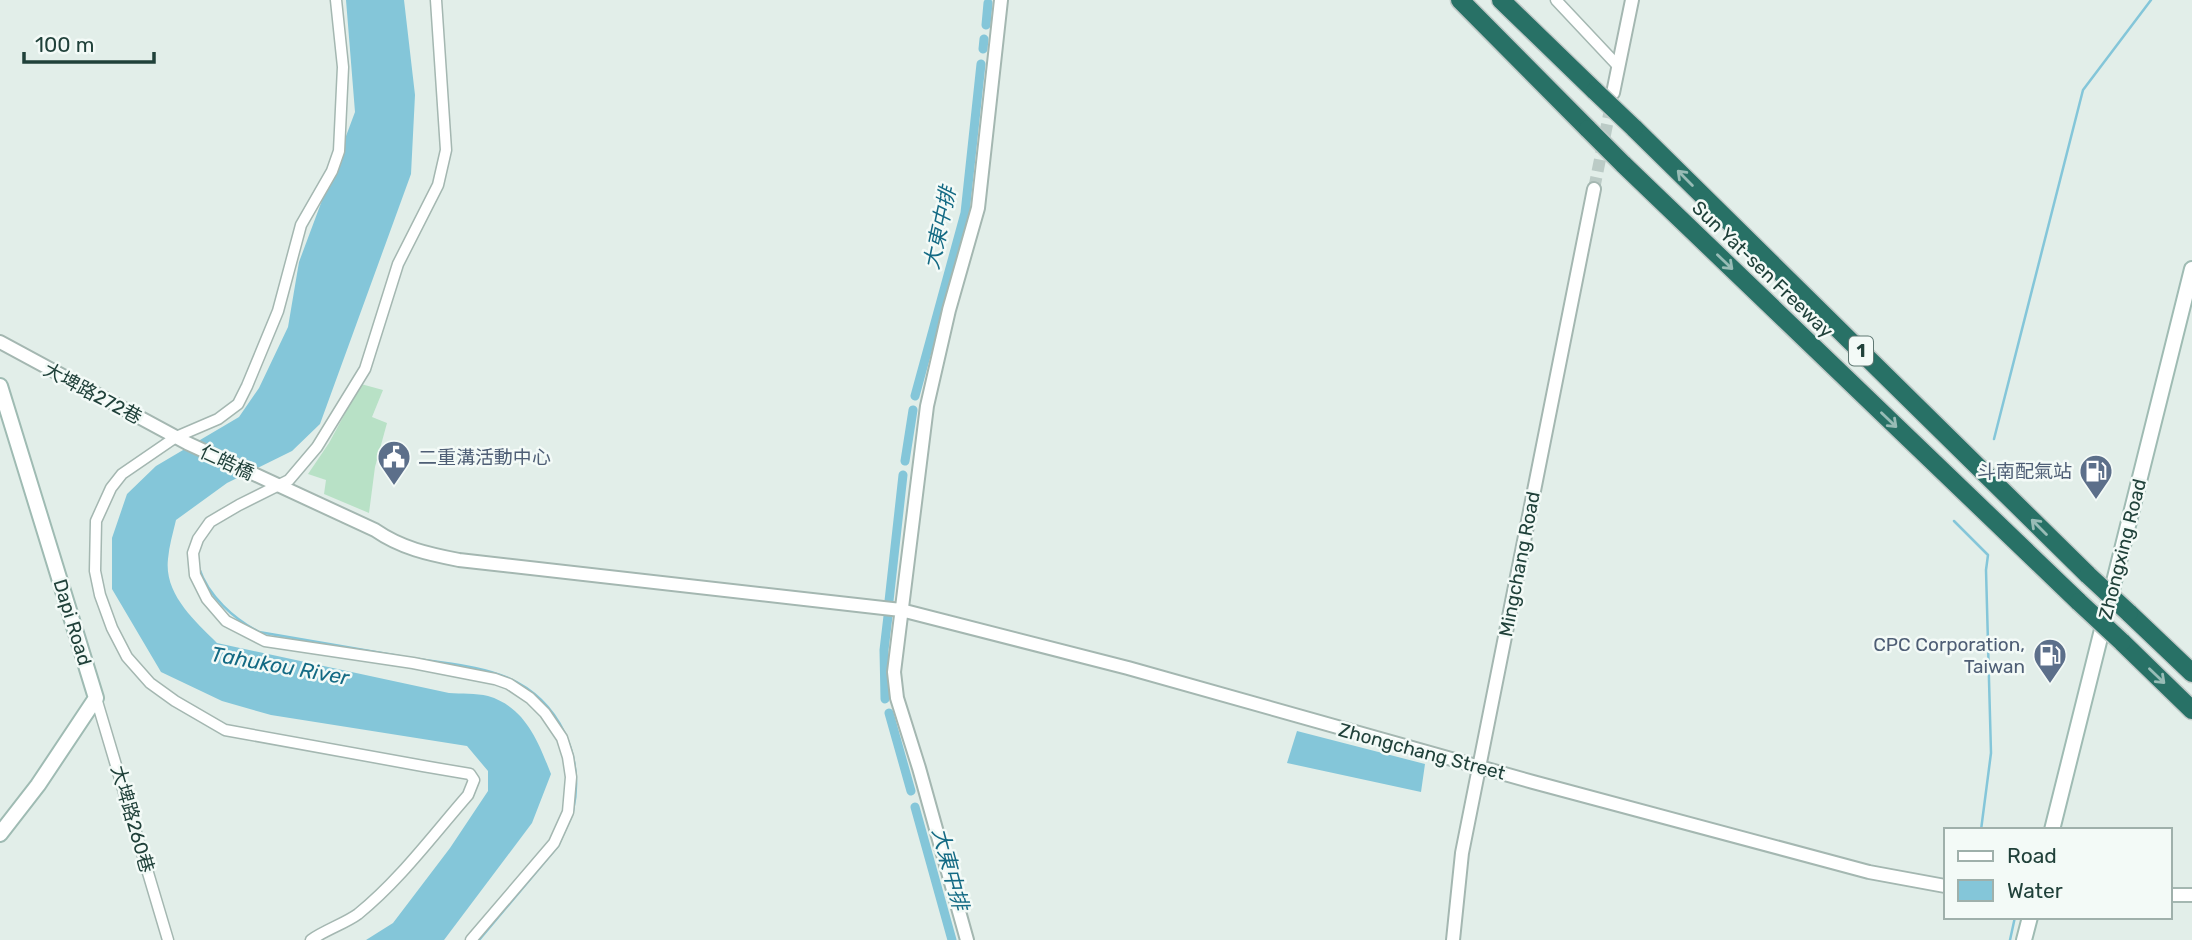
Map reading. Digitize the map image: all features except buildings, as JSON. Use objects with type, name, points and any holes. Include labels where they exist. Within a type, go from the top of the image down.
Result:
[{"type":"highway","points":[[1445,0],[1548,98],[1583,124]]},
{"type":"highway","name":"Sun Yat-sen Freeway","points":[[1460,0],[1623,164],[2192,710]]},
{"type":"highway","name":"Sun Yat-sen Freeway","points":[[1501,0],[1598,88],[1634,128],[2088,575],[2192,673]]},
{"type":"highway","points":[[1514,0],[1598,88]]},
{"type":"main road","name":"Zhongxing Road","points":[[2052,828],[2192,269]]},
{"type":"main road","name":"Dapi Road","points":[[0,386],[96,698]]},
{"type":"main road","points":[[0,834],[38,785],[96,698]]},
{"type":"main road","points":[[2024,940],[2029,919]]},
{"type":"street","points":[[311,940],[355,916],[386,890],[468,795],[474,780],[470,774],[456,770],[225,730],[159,689],[127,657],[112,628],[100,595],[95,570],[96,521],[111,488],[122,474],[218,419],[238,404],[278,311],[302,225],[340,151],[343,67],[336,0]]},
{"type":"street","points":[[436,0],[446,150],[438,185],[398,264],[365,369],[317,447],[289,480],[272,483],[211,522],[198,539],[193,553],[195,575],[207,599],[226,621],[265,641],[413,663],[495,679],[509,684],[530,698],[545,713],[562,738],[568,757],[571,777],[568,812],[554,843],[471,940]]},
{"type":"street","points":[[967,940],[897,698],[894,672],[927,406],[949,310],[978,208],[1001,0]]},
{"type":"street","points":[[1556,0],[1619,66]]},
{"type":"street","points":[[1598,88],[1619,66],[1632,0]]},
{"type":"street","name":"Mingchang Road","points":[[1452,940],[1462,853],[1594,188]]},
{"type":"street","name":"大埤路272巷","points":[[0,342],[181,440]]},
{"type":"street","name":"仁皓橋","points":[[181,440],[420,553],[901,610]]},
{"type":"street","name":"Zhongchang Street","points":[[901,610],[1128,668],[1283,714],[1869,872],[1944,886]]},
{"type":"street","name":"大埤路260巷","points":[[96,698],[168,940]]},
{"type":"street","points":[[2171,895],[2192,895]]},
{"type":"green space","points":[[361,384],[383,390],[372,417],[387,423],[375,467],[369,513],[324,494],[326,480],[308,474],[329,443]]},
{"type":"water","name":"Tahukou River","points":[[346,0],[404,0],[415,95],[411,174],[320,424],[292,451],[227,483],[176,520],[169,549],[168,572],[182,606],[217,643],[449,693],[488,696],[512,708],[521,717],[541,749],[551,774],[532,823],[444,940],[366,940],[393,923],[450,848],[488,791],[488,771],[467,746],[271,715],[222,701],[161,672],[112,589],[112,538],[127,494],[156,466],[239,417],[259,388],[288,327],[299,262],[355,112]]},
{"type":"water","points":[[1297,731],[1425,764],[1421,792],[1287,763]]},
{"type":"waterway","points":[[1994,439],[2083,90],[2151,0]]},
{"type":"waterway","name":"大東中排","points":[[986,25],[988,3]]},
{"type":"waterway","name":"大東中排","points":[[983,49],[984,39]]},
{"type":"waterway","name":"大東中排","points":[[915,396],[965,213],[981,64]]},
{"type":"waterway","name":"大東中排","points":[[905,461],[913,410]]},
{"type":"waterway","name":"大東中排","points":[[889,601],[903,475]]},
{"type":"waterway","points":[[1954,521],[1988,555],[1986,570],[1991,753],[1981,828]]},
{"type":"waterway","points":[[199,568],[209,588],[223,606],[259,632],[399,656]]},
{"type":"waterway","name":"大東中排","points":[[885,699],[884,650],[888,616]]},
{"type":"waterway","points":[[419,659],[497,674],[526,688],[542,701],[555,716],[571,751],[576,791],[573,811]]},
{"type":"waterway","name":"大東中排","points":[[889,713],[911,791]]},
{"type":"waterway","name":"大東中排","points":[[915,807],[952,940]]},
{"type":"waterway","points":[[479,940],[558,846],[571,817]]},
{"type":"waterway","points":[[2010,940],[2015,919]]},
{"type":"tunnel","points":[[1594,189],[1612,100]]},
{"type":"place","name":"二重溝活動中心","points":[[394,487]]},
{"type":"place","name":"斗南配氣站","points":[[2096,501]]},
{"type":"place","name":"CPC Corporation, Taiwan","points":[[2050,685]]}]
